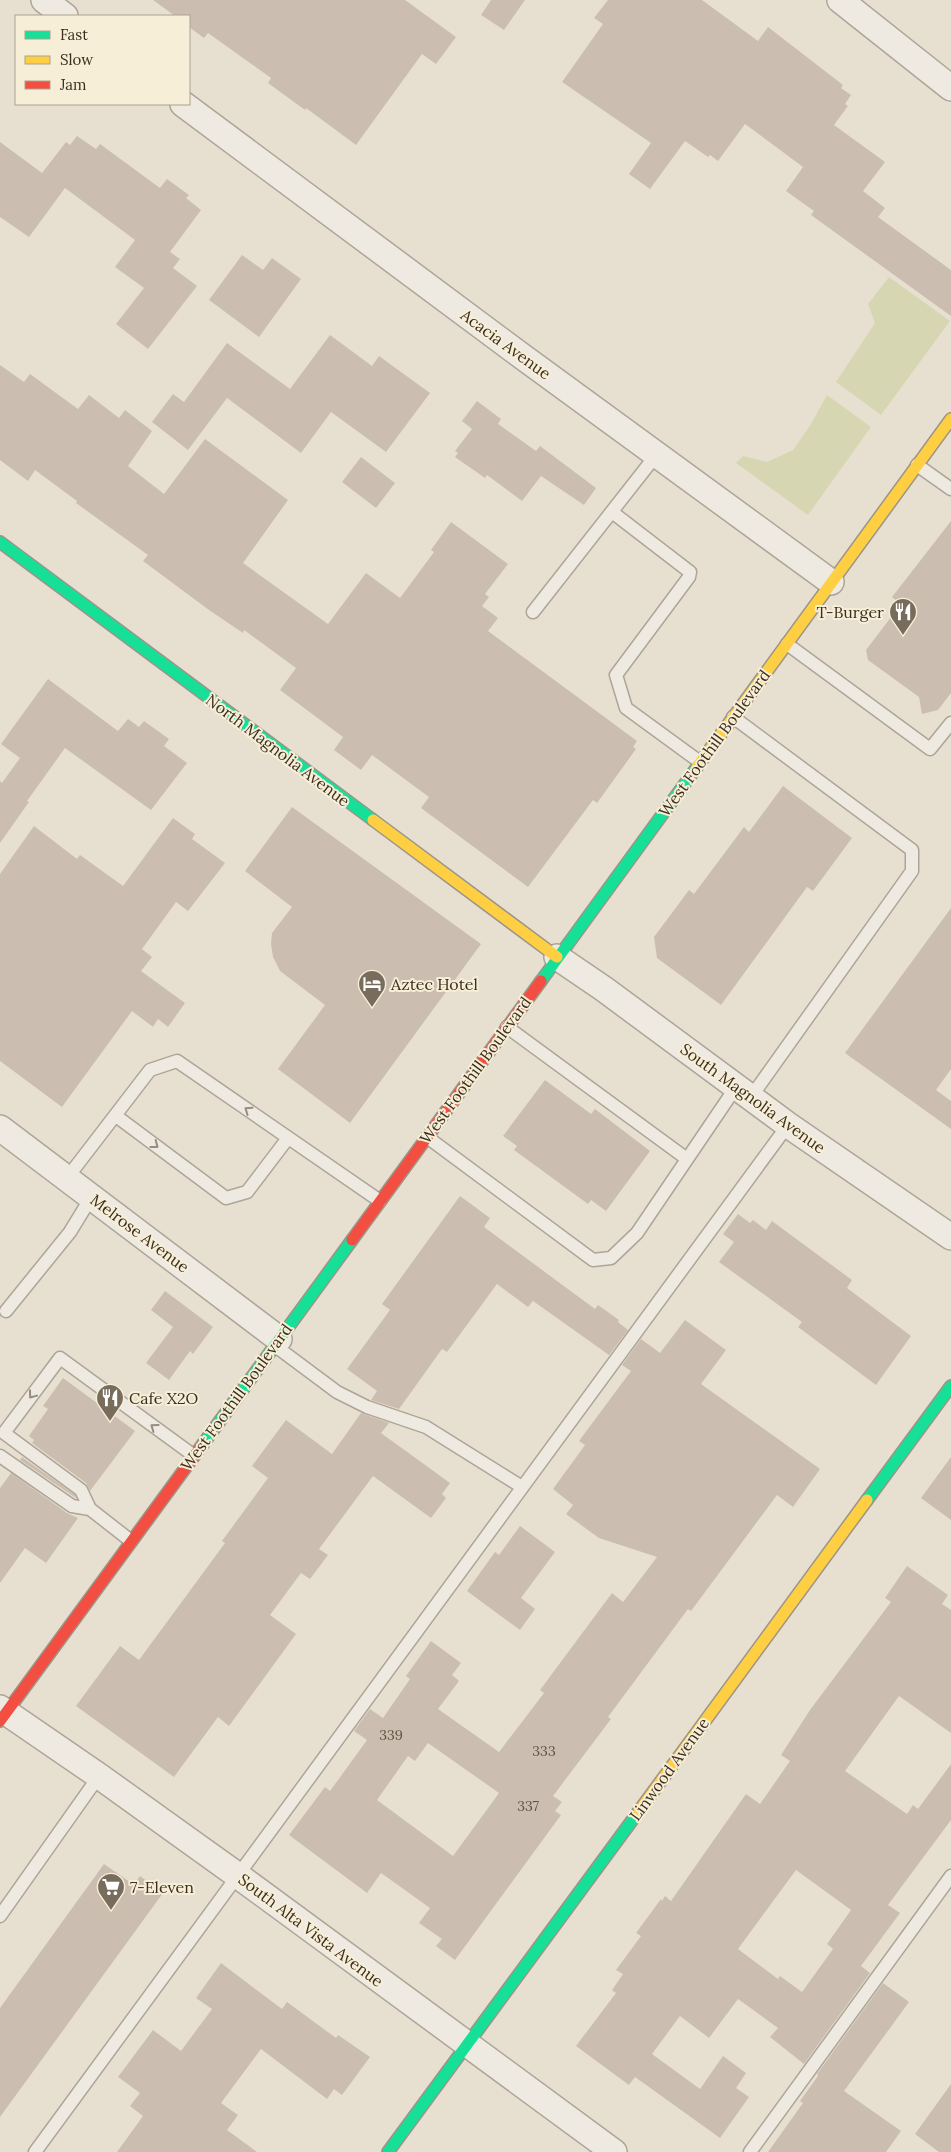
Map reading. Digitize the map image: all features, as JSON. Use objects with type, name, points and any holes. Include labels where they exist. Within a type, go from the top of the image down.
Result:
[{"type":"street","points":[[44,0],[65,15]]},
{"type":"street","points":[[840,0],[951,88]]},
{"type":"street","name":"Acacia Avenue","points":[[184,105],[523,357],[831,582]]},
{"type":"street","name":"West Foothill Boulevard","points":[[2,1714],[132,1541],[951,419]]},
{"type":"street","name":"North Magnolia Avenue","points":[[0,542],[557,957]]},
{"type":"street","name":"South Magnolia Avenue","points":[[557,957],[604,989],[788,1125],[951,1237]]},
{"type":"street","name":"Melrose Avenue","points":[[0,1128],[92,1196],[277,1342]]},
{"type":"street","name":"Linwood Avenue","points":[[388,2152],[951,1386]]},
{"type":"street","name":"South Alta Vista Avenue","points":[[2,1714],[99,1776],[614,2152]]},
{"type":"lane","points":[[533,612],[658,454]]},
{"type":"lane","points":[[917,465],[951,489]]},
{"type":"lane","points":[[612,512],[690,572],[689,577],[616,674],[626,708],[700,762]]},
{"type":"lane","points":[[787,644],[930,750],[951,722]]},
{"type":"lane","points":[[427,1136],[593,1260],[611,1258],[637,1233],[687,1159],[743,1092],[912,871],[912,850],[733,717]]},
{"type":"lane","points":[[507,1027],[687,1159]]},
{"type":"lane","points":[[67,1178],[150,1070],[177,1061],[380,1201]]},
{"type":"lane","points":[[116,1116],[226,1198],[247,1192],[288,1138]]},
{"type":"lane","points":[[35,2152],[788,1125]]},
{"type":"lane","points":[[6,1311],[70,1232],[92,1196]]},
{"type":"lane","points":[[277,1342],[337,1392],[367,1408],[426,1427],[522,1487]]},
{"type":"lane","points":[[132,1541],[90,1509],[81,1490],[4,1433],[60,1358],[193,1455]]},
{"type":"lane","points":[[0,1456],[72,1506],[90,1509]]},
{"type":"lane","points":[[0,1916],[5,1899],[99,1776]]},
{"type":"lane","points":[[750,2152],[951,1876]]},
{"type":"green space","points":[[889,277],[950,321],[881,415],[836,382],[875,323],[868,304]]},
{"type":"green space","points":[[827,395],[871,427],[808,515],[736,463],[743,456],[767,462],[793,450],[811,424]]},
{"type":"building","points":[[153,0],[405,0],[456,37],[436,64],[422,54],[356,145],[268,83],[271,78],[208,33],[204,38],[190,28],[190,15],[174,15]]},
{"type":"building","points":[[491,0],[525,0],[504,30],[481,15]]},
{"type":"building","points":[[608,0],[702,0],[758,41],[768,27],[843,85],[841,88],[851,95],[845,104],[848,106],[834,125],[885,162],[863,191],[885,208],[878,217],[951,270],[951,316],[811,215],[814,211],[786,191],[803,167],[745,124],[718,161],[710,155],[708,157],[685,141],[650,189],[629,174],[651,143],[562,82],[603,24],[594,18]]},
{"type":"building","points":[[77,136],[96,149],[100,144],[160,188],[167,179],[189,195],[186,198],[201,210],[170,252],[180,259],[173,268],[197,286],[148,349],[116,324],[144,288],[115,267],[135,240],[65,188],[29,237],[0,217],[0,142],[42,173],[66,142],[70,145]]},
{"type":"building","points":[[242,255],[263,270],[272,258],[301,279],[259,337],[209,300]]},
{"type":"building","points":[[330,335],[372,366],[379,356],[430,393],[386,452],[331,412],[301,453],[227,398],[188,450],[152,422],[173,394],[184,402],[227,343],[290,389]]},
{"type":"building","points":[[0,365],[24,382],[30,374],[78,409],[89,395],[119,418],[125,410],[152,431],[128,466],[164,494],[205,439],[288,500],[243,563],[328,624],[366,573],[400,598],[434,552],[431,550],[451,522],[508,564],[485,594],[489,597],[482,606],[498,618],[488,631],[637,741],[633,747],[636,749],[597,803],[593,800],[528,887],[421,808],[429,797],[372,755],[361,770],[334,750],[343,737],[280,690],[296,668],[244,630],[243,633],[209,610],[143,561],[148,555],[76,503],[77,501],[35,470],[28,481],[0,460]]},
{"type":"building","points":[[477,401],[501,419],[498,424],[536,451],[540,446],[596,488],[584,505],[541,476],[522,501],[487,475],[485,478],[455,457],[458,453],[455,451],[472,429],[462,421]]},
{"type":"building","points":[[361,457],[395,483],[376,508],[342,482]]},
{"type":"building","points":[[951,521],[951,693],[938,710],[922,714],[919,697],[868,660],[866,650],[901,604],[892,597]]},
{"type":"building","points":[[48,679],[118,731],[128,719],[139,727],[144,721],[169,739],[164,746],[187,763],[151,810],[65,748],[0,843],[0,781],[2,783],[20,758],[1,744]]},
{"type":"building","points":[[783,786],[852,838],[813,891],[807,887],[721,1005],[657,958],[654,937],[689,890],[694,894],[744,827],[749,832]]},
{"type":"building","points":[[292,807],[481,944],[350,1123],[278,1069],[325,1005],[280,971],[273,957],[272,933],[292,907],[245,871]]},
{"type":"building","points":[[173,818],[195,834],[192,839],[225,863],[188,911],[176,902],[142,949],[152,957],[141,971],[185,1003],[168,1027],[158,1019],[153,1027],[132,1011],[62,1107],[0,1061],[0,874],[34,826],[77,859],[80,855],[123,886]]},
{"type":"building","points":[[951,908],[951,1069],[936,1090],[951,1101],[951,1129],[845,1053]]},
{"type":"building","points":[[545,1080],[591,1114],[595,1109],[650,1151],[606,1211],[591,1200],[588,1204],[514,1150],[517,1146],[503,1136]]},
{"type":"building","points":[[460,1196],[490,1218],[484,1227],[595,1309],[598,1305],[619,1320],[618,1322],[628,1330],[609,1355],[533,1301],[528,1307],[497,1284],[447,1352],[442,1349],[399,1409],[371,1400],[377,1391],[347,1369],[390,1310],[382,1304]]},
{"type":"building","points":[[738,1214],[750,1223],[753,1220],[766,1230],[772,1221],[852,1280],[847,1288],[911,1336],[876,1385],[798,1327],[802,1322],[719,1262],[734,1242],[723,1234]]},
{"type":"building","points":[[165,1291],[213,1327],[193,1354],[190,1351],[169,1380],[146,1363],[173,1327],[151,1310]]},
{"type":"building","points":[[685,1320],[726,1350],[701,1384],[820,1469],[793,1507],[777,1495],[691,1611],[688,1609],[608,1717],[611,1719],[553,1796],[562,1802],[555,1811],[561,1815],[455,1960],[436,1946],[442,1939],[419,1923],[430,1908],[381,1873],[367,1893],[289,1835],[325,1787],[330,1791],[367,1740],[354,1731],[370,1709],[383,1718],[410,1679],[406,1676],[431,1641],[461,1663],[452,1675],[459,1681],[438,1709],[499,1752],[544,1693],[540,1690],[612,1593],[623,1602],[657,1557],[599,1538],[566,1514],[573,1505],[553,1489],[585,1445],[579,1441],[631,1371],[622,1365],[641,1339],[660,1353]],"holes":[[[428,1743],[499,1793],[453,1856],[377,1800],[408,1756],[415,1761]]]},
{"type":"building","points":[[63,1378],[135,1431],[90,1491],[86,1483],[32,1443],[34,1440],[29,1436],[48,1409],[43,1406]]},
{"type":"building","points":[[361,1413],[389,1423],[381,1433],[450,1483],[442,1494],[446,1498],[431,1518],[373,1476],[319,1549],[328,1555],[310,1579],[301,1573],[270,1615],[296,1634],[229,1726],[218,1717],[174,1777],[76,1706],[120,1646],[139,1660],[225,1543],[222,1541],[268,1478],[252,1466],[286,1420],[332,1454]]},
{"type":"building","points":[[22,1457],[75,1495],[76,1498],[20,1460]]},
{"type":"building","points":[[951,1457],[951,1520],[921,1498]]},
{"type":"building","points":[[11,1473],[67,1513],[78,1518],[46,1563],[25,1548],[0,1583],[0,1488]]},
{"type":"building","points":[[520,1526],[555,1552],[521,1598],[535,1609],[520,1630],[467,1591],[495,1552],[499,1555]]},
{"type":"building","points":[[907,1566],[948,1595],[942,1604],[951,1610],[951,1733],[899,1696],[845,1771],[907,1814],[913,1805],[918,1809],[951,1764],[951,1820],[888,1905],[900,1913],[861,1966],[870,1973],[804,2064],[770,2037],[778,2028],[738,1999],[709,2038],[680,2016],[652,2054],[700,2089],[723,2056],[746,2073],[736,2088],[749,2097],[720,2138],[635,2077],[629,2085],[576,2046],[616,1993],[612,1990],[623,1974],[616,1970],[641,1936],[636,1933],[661,1899],[662,1901],[665,1896],[671,1901],[746,1794],[760,1804],[790,1761],[781,1755],[810,1710],[891,1602],[885,1598]],"holes":[[[796,1870],[851,1910],[827,1944],[833,1949],[802,1992],[780,1976],[778,1979],[738,1949]]]},
{"type":"building","points":[[104,1864],[134,1885],[140,1876],[163,1893],[0,2117],[0,2008]]},
{"type":"building","points":[[221,1963],[282,2009],[287,2002],[336,2038],[338,2035],[370,2057],[342,2095],[334,2089],[327,2099],[261,2049],[221,2103],[238,2115],[227,2130],[257,2152],[117,2152],[143,2116],[130,2106],[140,2093],[118,2077],[153,2030],[181,2051],[212,2009],[196,1998]]},
{"type":"building","points":[[883,1983],[909,2002],[844,2091],[901,2131],[886,2152],[768,2152],[803,2103],[800,2101],[818,2076],[817,2074]]},
{"type":"building","points":[[951,2084],[951,2152],[939,2152],[915,2134]]},
{"type":"traffic: fast","points":[[0,542],[373,820]]},
{"type":"traffic: fast","points":[[541,981],[697,767]]},
{"type":"traffic: fast","points":[[203,1444],[352,1240]]},
{"type":"traffic: fast","points":[[867,1500],[951,1386]]},
{"type":"traffic: fast","points":[[388,2152],[639,1811]]},
{"type":"traffic: slow","points":[[697,767],[951,419]]},
{"type":"traffic: slow","points":[[373,820],[557,957]]},
{"type":"traffic: slow","points":[[639,1811],[867,1500]]},
{"type":"traffic: jam","points":[[352,1240],[541,981]]},
{"type":"traffic: jam","points":[[0,1721],[203,1444]]},
{"type":"place","name":"T-Burger","points":[[903,636]]},
{"type":"place","name":"Aztec Hotel","points":[[372,1008]]},
{"type":"place","name":"Cafe X2O","points":[[110,1422]]},
{"type":"place","name":"7-Eleven","points":[[111,1911]]}]
